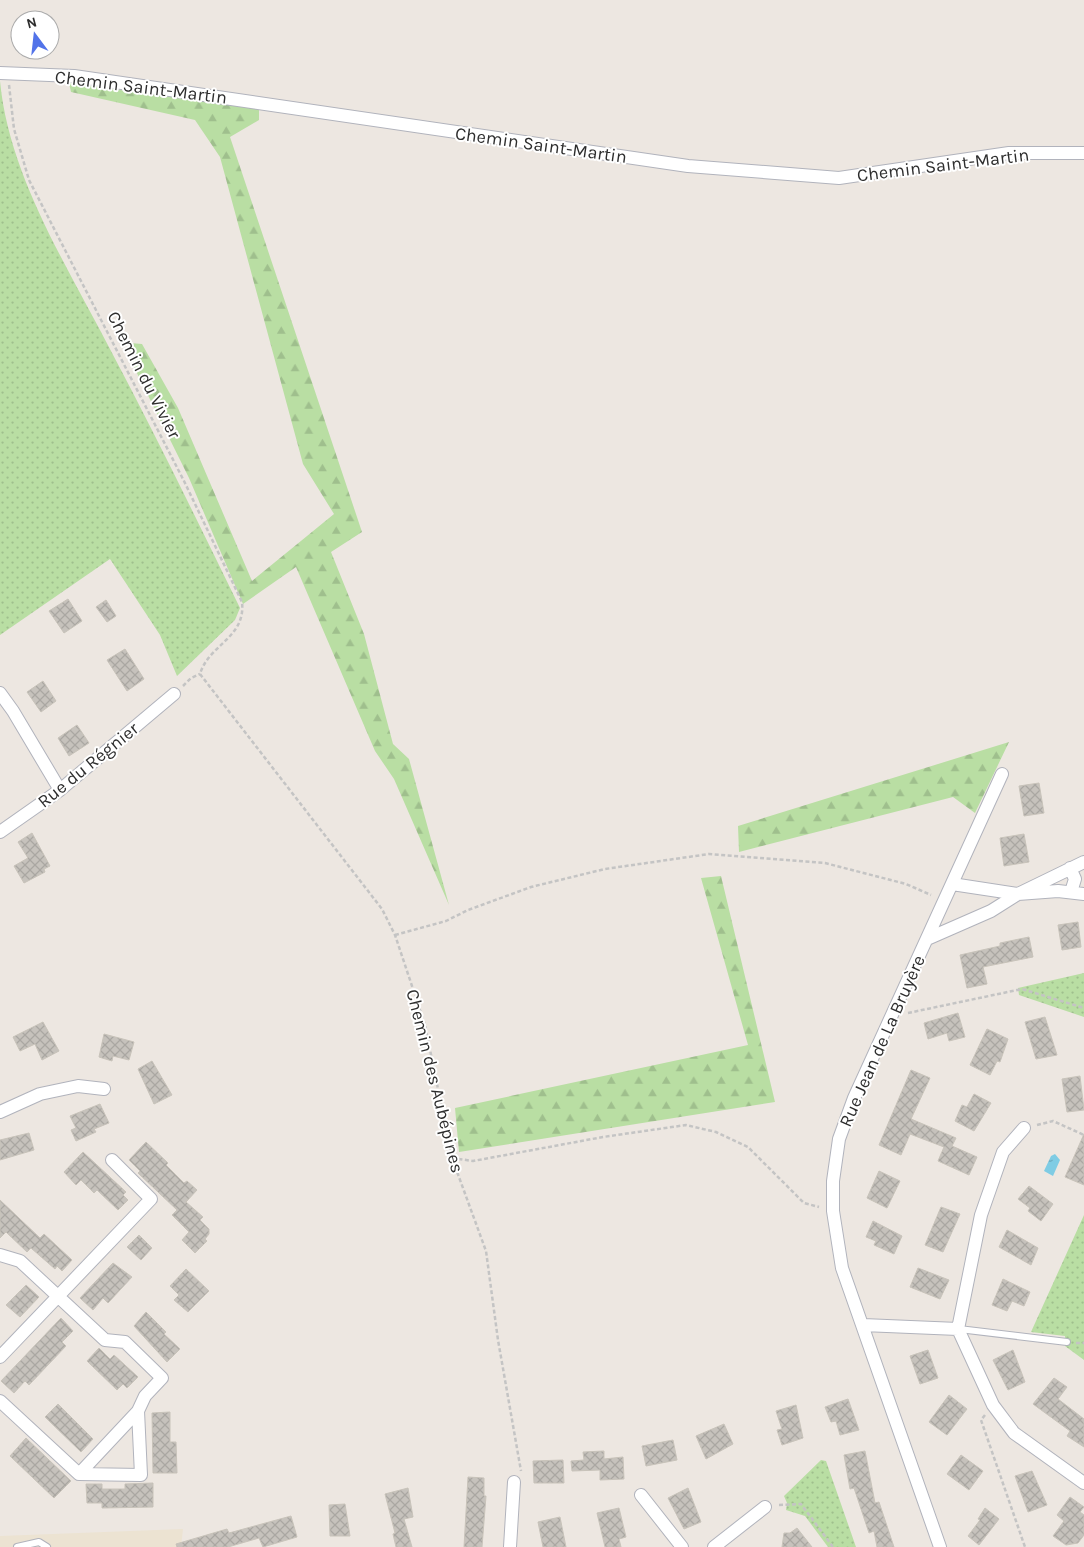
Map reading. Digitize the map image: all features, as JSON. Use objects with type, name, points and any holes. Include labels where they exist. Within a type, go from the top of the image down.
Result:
[{"type":"street","name":"Chemin Saint-Martin","points":[[5,74],[74,76],[688,166],[838,178],[1009,153],[1084,153]]},
{"type":"street","points":[[0,693],[13,711],[60,790]]},
{"type":"street","name":"Rue du Régnier","points":[[0,832],[60,790],[174,694]]},
{"type":"street","name":"Rue Jean de La Bruyère","points":[[940,1547],[842,1268],[833,1211],[833,1181],[839,1139],[854,1098],[1002,774]]},
{"type":"street","points":[[1071,892],[1076,876],[1084,862]]},
{"type":"street","points":[[927,938],[991,911],[1018,894],[1076,876]]},
{"type":"street","points":[[952,884],[1018,894],[1071,892],[1084,894]]},
{"type":"street","points":[[0,1112],[40,1094],[78,1086],[104,1089]]},
{"type":"street","points":[[1024,1128],[1003,1152],[981,1216],[958,1329],[993,1405],[1014,1433],[1084,1483]]},
{"type":"street","points":[[0,1357],[151,1199],[112,1160]]},
{"type":"street","points":[[0,1255],[20,1261],[105,1340],[125,1342],[162,1378],[144,1396],[138,1411],[79,1474]]},
{"type":"street","points":[[863,1325],[958,1329]]},
{"type":"street","points":[[0,1401],[79,1474],[141,1475],[138,1411]]},
{"type":"street","points":[[510,1547],[514,1482]]},
{"type":"street","points":[[641,1495],[682,1547]]},
{"type":"street","points":[[714,1547],[765,1508]]},
{"type":"lane","points":[[958,1329],[1067,1342]]},
{"type":"lane","points":[[17,1547],[39,1542],[48,1547]]},
{"type":"path","name":"Chemin du Vivier","points":[[5,74],[9,88],[14,129],[29,180],[180,472],[242,602],[244,614],[239,627],[203,662],[200,674]]},
{"type":"path","points":[[174,694],[191,678],[200,674]]},
{"type":"path","name":"Chemin des Aubépines","points":[[200,674],[382,909],[394,935],[425,1025],[452,1158],[486,1251],[498,1340],[521,1471],[514,1482]]},
{"type":"path","points":[[394,935],[446,921],[468,910],[531,887],[605,869],[709,854],[826,863],[906,884],[944,901]]},
{"type":"path","points":[[893,1016],[1022,989],[1084,1008]]},
{"type":"path","points":[[1024,1128],[1053,1121],[1084,1135]]},
{"type":"path","points":[[452,1158],[473,1161],[603,1137],[686,1125],[716,1132],[748,1147],[804,1203],[833,1211]]},
{"type":"path","points":[[993,1405],[981,1420],[1025,1547]]},
{"type":"path","points":[[765,1508],[787,1503],[801,1504],[833,1547]]},
{"type":"shaded area","points":[[183,1529],[181,1547],[0,1547],[0,1536]]},
{"type":"green space","points":[[0,81],[6,117],[15,152],[43,220],[193,511],[240,608],[235,620],[177,676],[160,635],[110,559],[0,635]]},
{"type":"green space","points":[[69,83],[259,109],[259,120],[230,137],[362,532],[331,552],[364,634],[393,744],[409,759],[449,905],[394,779],[375,751],[296,567],[243,604],[189,478],[130,359],[130,343],[142,344],[178,408],[252,581],[334,514],[303,464],[220,157],[195,120],[71,92]]},
{"type":"green space","points":[[1009,742],[975,813],[953,797],[739,852],[738,826]]},
{"type":"green space","points":[[721,876],[775,1102],[459,1152],[455,1108],[748,1045],[701,878]]},
{"type":"green space","points":[[1084,973],[1084,1017],[1019,995],[1018,988]]},
{"type":"green space","points":[[1084,1215],[1084,1360],[1065,1346],[1065,1336],[1031,1332]]},
{"type":"green space","points":[[821,1460],[826,1461],[856,1547],[828,1547],[805,1516],[786,1510],[787,1503],[784,1496]]},
{"type":"water","points":[[1055,1154],[1060,1160],[1053,1176],[1044,1171],[1051,1156]]},
{"type":"building","points":[[68,599],[82,621],[64,633],[49,611]]},
{"type":"building","points":[[106,600],[116,616],[107,622],[96,607]]},
{"type":"building","points":[[125,649],[144,679],[127,691],[107,660]]},
{"type":"building","points":[[43,681],[56,701],[41,712],[27,692]]},
{"type":"building","points":[[77,725],[89,743],[69,756],[58,738]]},
{"type":"building","points":[[1039,783],[1044,813],[1024,816],[1019,786]]},
{"type":"building","points":[[32,833],[50,866],[44,869],[45,872],[24,883],[14,866],[28,858],[18,842]]},
{"type":"building","points":[[1024,834],[1029,862],[1004,866],[1000,838]]},
{"type":"building","points":[[1078,922],[1081,947],[1062,950],[1058,925]]},
{"type":"building","points":[[1029,937],[1033,957],[983,967],[987,984],[967,988],[960,955],[1000,946],[1000,943]]},
{"type":"building","points":[[958,1013],[965,1037],[949,1041],[947,1033],[928,1039],[924,1023]]},
{"type":"building","points":[[1045,1017],[1057,1055],[1036,1059],[1025,1022]]},
{"type":"building","points":[[43,1022],[59,1051],[42,1060],[35,1044],[20,1051],[13,1037]]},
{"type":"building","points":[[987,1029],[1008,1039],[1000,1062],[997,1061],[990,1075],[970,1065]]},
{"type":"building","points":[[104,1034],[134,1042],[129,1060],[113,1056],[112,1061],[99,1057]]},
{"type":"building","points":[[152,1061],[172,1095],[154,1104],[138,1069]]},
{"type":"building","points":[[911,1070],[930,1078],[911,1119],[956,1138],[952,1146],[977,1157],[969,1175],[938,1161],[944,1147],[910,1134],[901,1155],[879,1145]]},
{"type":"building","points":[[1080,1076],[1084,1110],[1067,1112],[1062,1079]]},
{"type":"building","points":[[974,1094],[991,1103],[974,1131],[955,1121],[962,1105],[967,1107]]},
{"type":"building","points":[[100,1104],[109,1123],[94,1129],[96,1132],[76,1141],[71,1130],[76,1128],[70,1116]]},
{"type":"building","points":[[29,1133],[34,1150],[0,1160],[0,1140]]},
{"type":"building","points":[[1084,1134],[1084,1185],[1065,1177]]},
{"type":"building","points":[[146,1142],[168,1163],[166,1165],[184,1183],[187,1181],[197,1190],[186,1202],[203,1217],[200,1220],[209,1229],[209,1234],[205,1239],[207,1241],[195,1253],[182,1240],[189,1232],[172,1215],[177,1210],[138,1173],[140,1171],[129,1160]]},
{"type":"building","points":[[83,1152],[126,1192],[123,1195],[128,1200],[118,1210],[97,1190],[94,1193],[81,1180],[76,1185],[64,1172]]},
{"type":"building","points":[[879,1171],[900,1181],[887,1208],[867,1198]]},
{"type":"building","points":[[1029,1186],[1053,1204],[1041,1221],[1028,1211],[1030,1208],[1018,1199]]},
{"type":"building","points":[[0,1200],[40,1238],[44,1234],[72,1260],[62,1271],[57,1266],[55,1269],[31,1248],[27,1252],[6,1232],[0,1238]]},
{"type":"building","points":[[941,1207],[960,1214],[943,1252],[925,1245]]},
{"type":"building","points":[[873,1221],[902,1236],[894,1254],[874,1245],[876,1241],[866,1237]]},
{"type":"building","points":[[1007,1230],[1038,1248],[1031,1265],[999,1247]]},
{"type":"building","points":[[139,1235],[152,1248],[141,1260],[127,1247]]},
{"type":"building","points":[[113,1263],[132,1277],[108,1303],[103,1298],[93,1310],[80,1298]]},
{"type":"building","points":[[918,1268],[949,1280],[940,1299],[910,1287]]},
{"type":"building","points":[[186,1269],[209,1291],[188,1312],[174,1300],[179,1295],[170,1286]]},
{"type":"building","points":[[1003,1279],[1030,1292],[1024,1306],[1012,1301],[1007,1311],[992,1305]]},
{"type":"building","points":[[26,1285],[39,1297],[20,1317],[6,1305]]},
{"type":"building","points":[[146,1312],[166,1332],[164,1334],[180,1349],[167,1362],[134,1326]]},
{"type":"building","points":[[61,1318],[73,1331],[62,1342],[66,1346],[29,1385],[25,1381],[14,1393],[1,1381]]},
{"type":"building","points":[[99,1348],[110,1359],[114,1355],[138,1377],[127,1388],[123,1384],[117,1390],[87,1361]]},
{"type":"building","points":[[928,1350],[938,1378],[920,1384],[910,1356]]},
{"type":"building","points":[[1013,1350],[1025,1382],[1008,1390],[993,1360]]},
{"type":"building","points":[[1054,1378],[1067,1387],[1058,1399],[1084,1419],[1084,1447],[1067,1436],[1070,1431],[1033,1404]]},
{"type":"building","points":[[949,1395],[967,1409],[947,1435],[929,1422]]},
{"type":"building","points":[[848,1399],[859,1430],[840,1435],[836,1421],[831,1422],[825,1407]]},
{"type":"building","points":[[58,1404],[93,1439],[81,1452],[45,1417]]},
{"type":"building","points":[[796,1405],[803,1438],[782,1445],[777,1430],[782,1429],[776,1411]]},
{"type":"building","points":[[170,1412],[170,1442],[176,1442],[177,1473],[153,1473],[152,1413]]},
{"type":"building","points":[[724,1424],[733,1444],[706,1459],[696,1436]]},
{"type":"building","points":[[26,1438],[71,1481],[54,1498],[10,1456]]},
{"type":"building","points":[[673,1440],[677,1460],[646,1466],[642,1446]]},
{"type":"building","points":[[604,1451],[604,1459],[623,1457],[624,1479],[600,1480],[600,1470],[572,1471],[571,1461],[584,1460],[583,1452]]},
{"type":"building","points":[[865,1451],[875,1503],[879,1502],[894,1547],[877,1547],[874,1531],[869,1533],[854,1488],[850,1489],[844,1455]]},
{"type":"building","points":[[961,1455],[983,1471],[969,1490],[947,1474]]},
{"type":"building","points":[[563,1460],[564,1483],[534,1483],[533,1461]]},
{"type":"building","points":[[1032,1471],[1047,1505],[1028,1512],[1015,1476]]},
{"type":"building","points":[[468,1477],[484,1478],[484,1496],[486,1496],[482,1547],[464,1547]]},
{"type":"building","points":[[153,1483],[153,1507],[102,1508],[102,1503],[87,1503],[86,1484],[102,1484],[102,1489],[125,1489],[125,1484]]},
{"type":"building","points":[[408,1488],[413,1517],[404,1519],[412,1547],[396,1547],[393,1534],[395,1533],[385,1494]]},
{"type":"building","points":[[688,1488],[701,1522],[684,1529],[668,1498]]},
{"type":"building","points":[[1070,1497],[1084,1507],[1080,1512],[1084,1515],[1084,1535],[1078,1543],[1066,1545],[1053,1536],[1064,1521],[1057,1515]]},
{"type":"building","points":[[345,1504],[350,1536],[330,1536],[329,1505]]},
{"type":"building","points":[[619,1508],[626,1537],[619,1539],[621,1547],[605,1547],[597,1513]]},
{"type":"building","points":[[985,1508],[999,1519],[979,1545],[968,1536],[980,1520],[978,1519]]},
{"type":"building","points":[[291,1516],[297,1537],[263,1547],[259,1538],[228,1547],[177,1547],[176,1544],[227,1529],[229,1533]]},
{"type":"building","points":[[560,1517],[566,1547],[543,1547],[538,1522]]},
{"type":"building","points":[[797,1528],[812,1547],[782,1547],[784,1533],[790,1533]]}]
